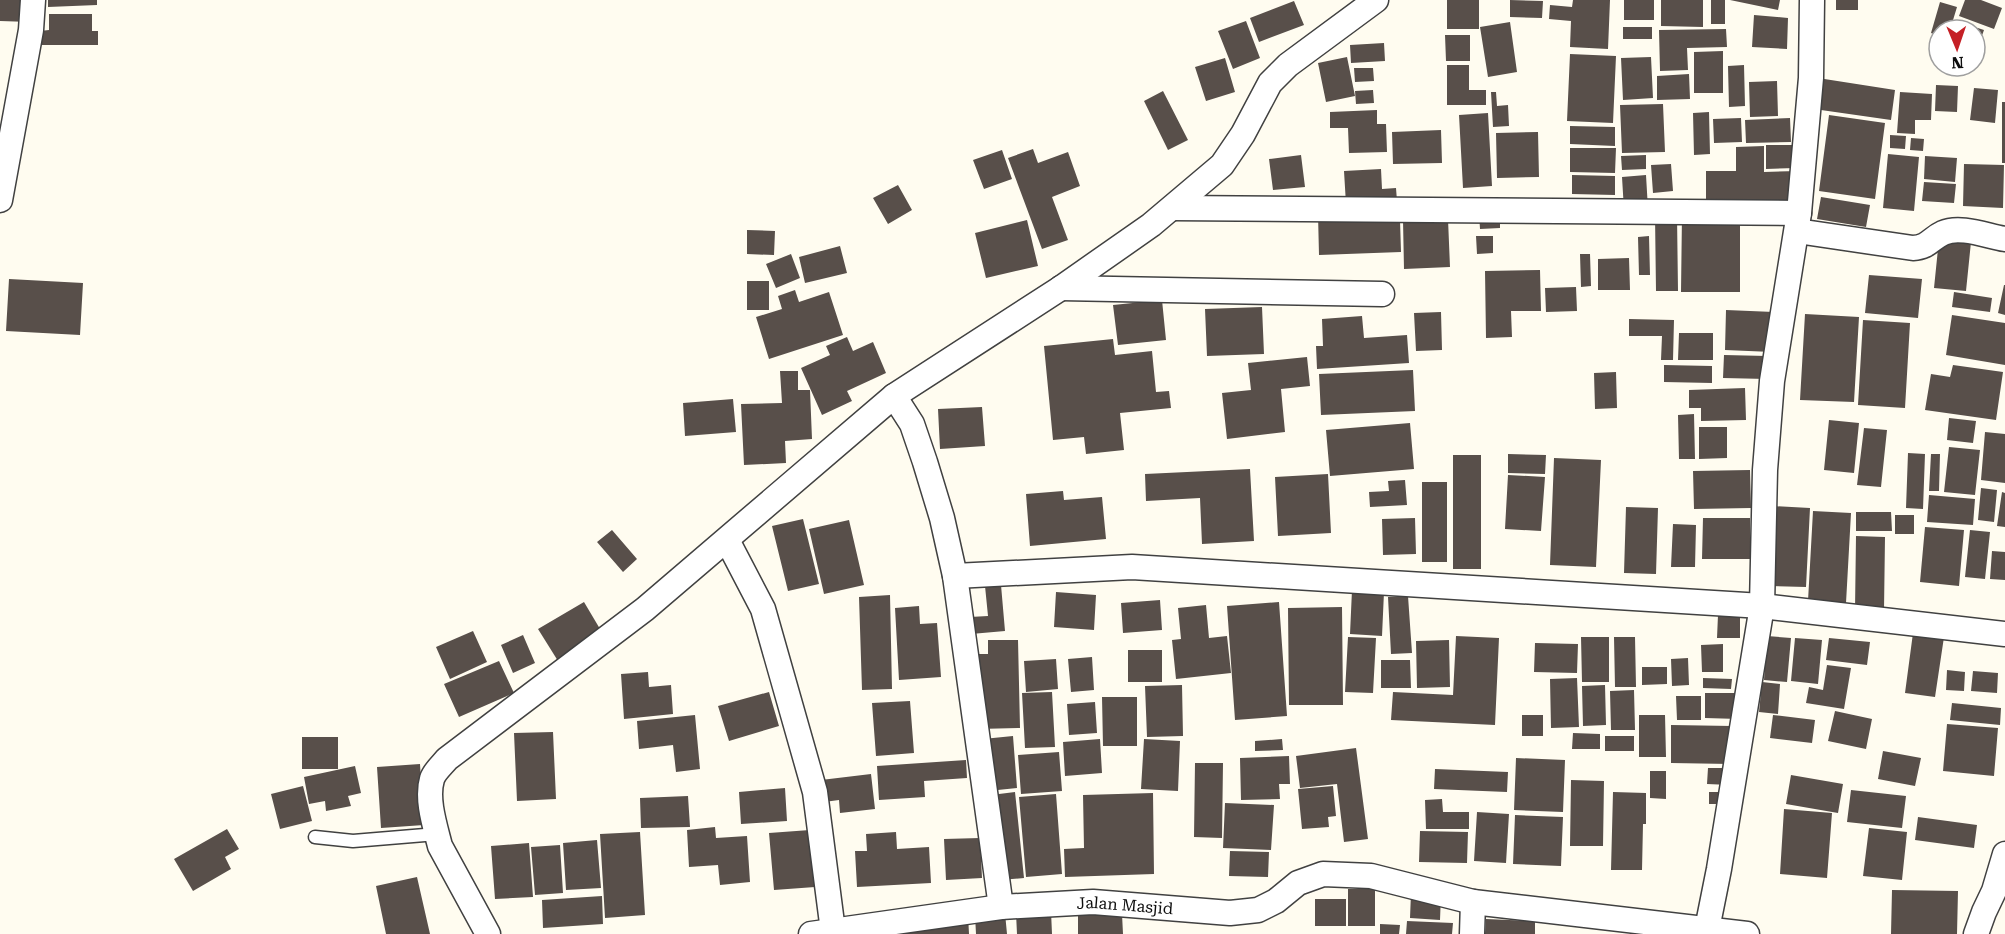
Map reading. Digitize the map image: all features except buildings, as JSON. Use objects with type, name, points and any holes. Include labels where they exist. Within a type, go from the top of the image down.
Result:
[{"type":"street","points":[[0,200],[31,30],[33,0]]},
{"type":"street","points":[[488,934],[440,846],[437,834],[431,803],[432,778],[447,759],[645,609],[894,396],[1061,288],[1172,208],[1222,165],[1243,134],[1270,83],[1288,64],[1376,0]]},
{"type":"street","points":[[1707,929],[1762,606],[1765,470],[1772,381],[1798,222],[1810,78],[1812,0]]},
{"type":"street","points":[[1172,208],[1798,222],[1913,249],[1923,248],[1942,234],[1956,230],[2005,239]]},
{"type":"street","points":[[1061,288],[1382,294]]},
{"type":"street","points":[[894,396],[912,424],[925,462],[942,518],[955,576],[1001,907]]},
{"type":"street","points":[[727,540],[763,609],[815,792],[822,932]]},
{"type":"street","points":[[955,576],[1132,567],[1762,606],[2005,634]]},
{"type":"street","points":[[1977,934],[1994,891],[2005,854]]},
{"type":"street","name":"Jalan Masjid","points":[[822,932],[1001,907],[1093,902],[1230,913],[1258,910],[1276,901],[1298,883],[1323,874],[1371,876],[1473,902],[1747,934]]},
{"type":"street","points":[[1472,934],[1473,902]]},
{"type":"lane","points":[[315,837],[353,841],[437,834]]}]
